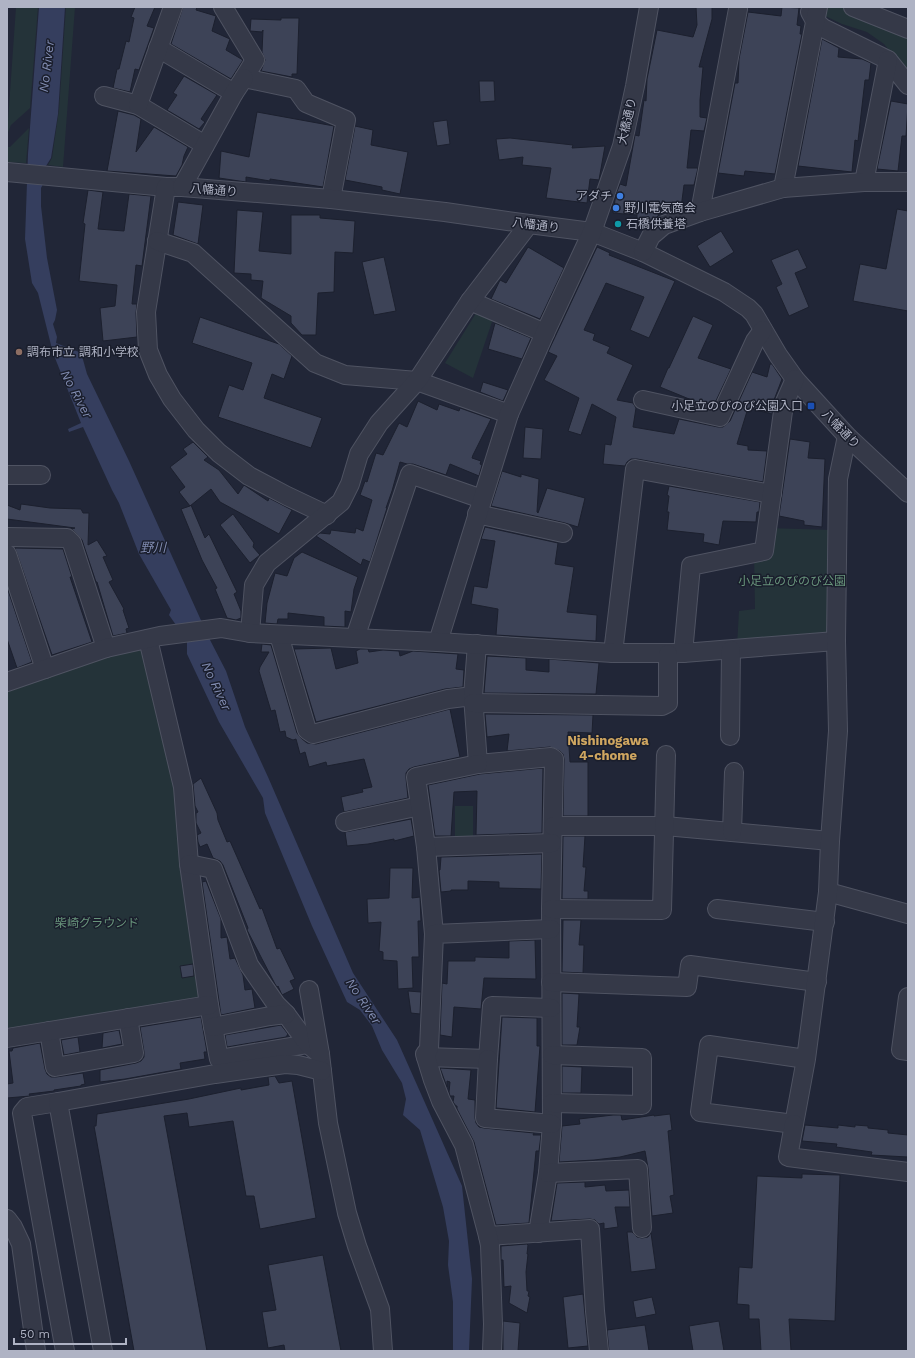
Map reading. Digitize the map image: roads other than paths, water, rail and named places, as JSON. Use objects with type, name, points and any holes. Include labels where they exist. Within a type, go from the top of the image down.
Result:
[{"type":"street","points":[[138,105],[173,7]]},
{"type":"street","points":[[223,7],[255,60],[234,93],[205,145],[174,187],[157,241],[146,312],[148,350],[158,375],[172,399],[200,435],[219,453],[249,476],[327,515]]},
{"type":"street","name":"大橋通り","points":[[438,642],[510,414],[545,333],[592,232],[622,146],[635,86],[649,7]]},
{"type":"street","points":[[854,7],[900,20]]},
{"type":"street","points":[[700,212],[739,8]]},
{"type":"street","points":[[783,188],[814,12]]},
{"type":"street","points":[[814,12],[822,28],[888,60],[908,85]]},
{"type":"street","points":[[158,48],[234,93]]},
{"type":"street","points":[[864,182],[888,60]]},
{"type":"street","points":[[244,78],[296,89],[306,103],[346,120],[331,199]]},
{"type":"street","points":[[104,96],[138,105],[205,145]]},
{"type":"street","name":"八幡通り","points":[[7,172],[331,199],[445,212],[592,232],[643,252],[707,283],[740,302],[754,314],[795,379],[847,436],[908,493]]},
{"type":"street","points":[[643,252],[651,236],[664,225],[700,212],[783,188],[864,182],[908,182]]},
{"type":"street","points":[[250,633],[254,585],[267,563],[341,502],[350,484],[359,454],[379,423],[417,381],[470,301],[529,224]]},
{"type":"street","points":[[157,241],[193,253],[316,363],[345,375],[417,381],[510,414]]},
{"type":"street","points":[[470,301],[545,333]]},
{"type":"street","points":[[643,400],[720,417],[755,341],[763,330]]},
{"type":"street","points":[[279,635],[307,730],[313,734],[448,699],[662,706],[668,703],[691,566],[764,551],[784,404],[795,379]]},
{"type":"street","points":[[847,436],[838,479],[836,642],[838,731],[828,892],[806,1059],[788,1157],[908,1172]]},
{"type":"street","points":[[613,653],[635,469],[772,494]]},
{"type":"street","points":[[355,638],[410,474],[480,506],[563,532]]},
{"type":"street","points":[[7,475],[41,475]]},
{"type":"street","points":[[7,537],[67,538],[72,543],[106,648]]},
{"type":"street","points":[[7,554],[45,669]]},
{"type":"street","points":[[7,682],[106,648],[154,637],[221,628],[250,633],[279,635],[477,644],[613,653],[676,653],[836,642]]},
{"type":"street","points":[[154,637],[183,787],[189,864],[209,1005],[219,1058],[317,1057]]},
{"type":"street","points":[[477,644],[473,699],[478,764]]},
{"type":"street","points":[[730,736],[731,650]]},
{"type":"street","points":[[551,909],[662,910],[666,755]]},
{"type":"street","points":[[492,1351],[493,1324],[488,1236],[464,1145],[441,1101],[432,1080],[425,1054],[429,1049],[434,934],[426,848],[416,776],[478,764],[551,756],[554,759],[551,909],[552,1124],[548,1173],[538,1233]]},
{"type":"street","points":[[732,832],[734,772]]},
{"type":"street","points":[[345,822],[420,806]]},
{"type":"street","points":[[426,848],[552,834],[665,826],[830,841]]},
{"type":"street","points":[[189,864],[213,869],[249,965],[276,1004],[286,1014],[317,1057]]},
{"type":"street","points":[[828,892],[908,914]]},
{"type":"street","points":[[717,909],[825,922]]},
{"type":"street","points":[[434,934],[551,929]]},
{"type":"street","points":[[551,982],[687,987],[690,965],[817,982]]},
{"type":"street","points":[[309,990],[317,1057],[328,1122],[347,1213],[357,1246],[380,1309],[382,1351]]},
{"type":"street","points":[[908,997],[901,1050],[908,1051]]},
{"type":"street","points":[[7,1038],[209,1005]]},
{"type":"street","points":[[551,1008],[492,1006],[485,1118],[552,1124]]},
{"type":"street","points":[[213,1027],[286,1014]]},
{"type":"street","points":[[49,1031],[55,1067],[134,1053],[128,1018]]},
{"type":"street","points":[[794,1124],[700,1112],[709,1045],[806,1059]]},
{"type":"street","points":[[552,1055],[642,1058],[642,1105],[552,1104]]},
{"type":"street","points":[[65,1351],[22,1113],[27,1107],[216,1074],[285,1064],[298,1065],[317,1057]]},
{"type":"street","points":[[426,1057],[488,1059]]},
{"type":"street","points":[[58,1102],[103,1351]]},
{"type":"street","points":[[548,1173],[638,1169],[642,1228]]},
{"type":"street","points":[[7,1219],[13,1227],[21,1244],[36,1351]]},
{"type":"street","points":[[488,1236],[590,1230],[599,1351]]},
{"type":"water","points":[[39,7],[65,7],[58,114],[51,158],[46,166],[44,182],[41,188],[41,206],[47,258],[57,310],[53,324],[57,337],[56,343],[79,352],[79,355],[82,356],[87,374],[129,461],[209,638],[226,671],[245,727],[353,973],[397,1040],[462,1186],[472,1279],[469,1351],[453,1351],[453,1302],[448,1265],[449,1241],[443,1207],[420,1130],[403,1115],[406,1099],[402,1083],[382,1050],[372,1026],[360,1010],[347,1002],[312,926],[265,813],[263,798],[219,722],[187,654],[187,640],[169,615],[171,610],[139,554],[119,503],[83,427],[69,432],[68,429],[81,423],[53,353],[38,293],[32,283],[25,239],[28,154]]},
{"type":"place","name":"アダチ","points":[[620,196]]},
{"type":"place","name":"野川電気商会","points":[[616,208]]},
{"type":"place","name":"石橋供養塔","points":[[618,224]]},
{"type":"place","name":"調布市立 調和小学校","points":[[19,352]]},
{"type":"place","name":"小足立のびのび公園入口","points":[[811,406]]},
{"type":"district","name":"Nishinogawa 4-chome","points":[[608,748]]},
{"type":"water label","name":"No River","points":[[46,66]]},
{"type":"water label","name":"No River","points":[[77,394]]},
{"type":"water label","name":"野川","points":[[153,547]]},
{"type":"water label","name":"No River","points":[[217,686]]},
{"type":"water label","name":"No River","points":[[364,1001]]},
{"type":"park label","name":"小足立のびのび公園","points":[[792,581]]},
{"type":"park label","name":"柴崎グラウンド","points":[[97,923]]}]
